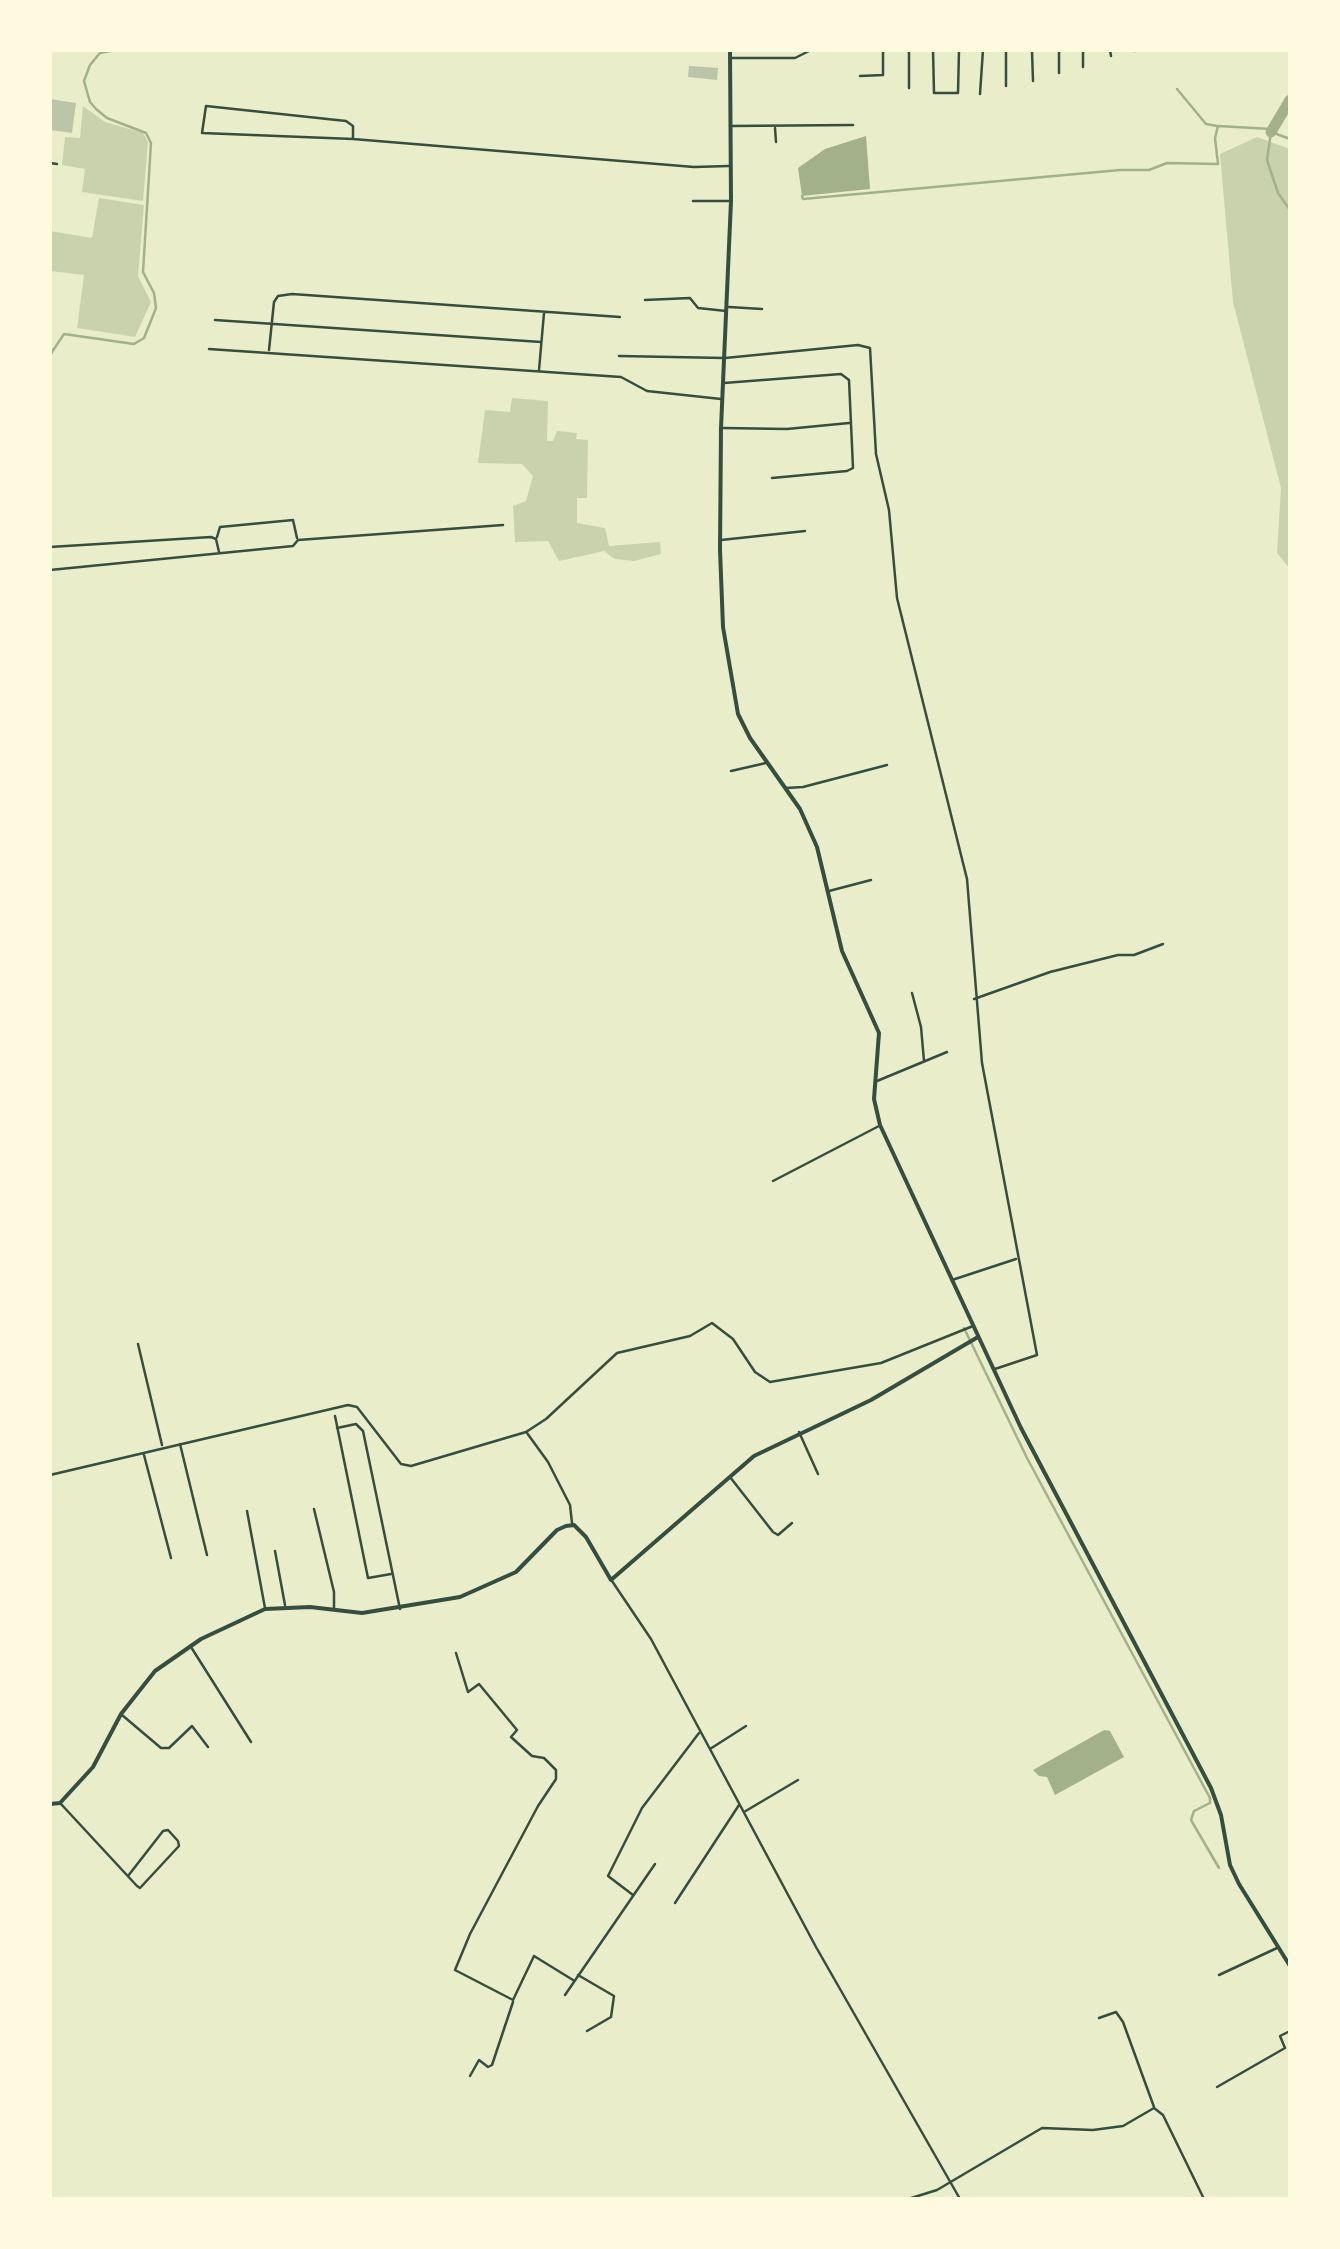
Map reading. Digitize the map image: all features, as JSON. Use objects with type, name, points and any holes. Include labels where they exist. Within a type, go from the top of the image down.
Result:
[{"type":"main road","points":[[730,50],[731,200],[720,540],[723,627],[740,722],[811,830],[848,967],[879,1033],[875,1108],[880,1125],[1036,1458],[1190,1746],[1221,1814],[1230,1864],[1290,1966]]},
{"type":"main road","points":[[50,1804],[60,1803],[93,1767],[121,1714],[155,1671],[190,1646],[265,1610],[286,1607],[362,1613],[460,1597],[516,1572],[557,1530],[572,1525],[586,1536],[611,1580],[754,1456],[870,1400],[979,1336]]},
{"type":"street","points":[[730,58],[795,58],[811,50]]},
{"type":"street","points":[[860,76],[883,75],[882,50]]},
{"type":"street","points":[[909,88],[910,50]]},
{"type":"street","points":[[933,50],[934,93],[958,93],[959,50]]},
{"type":"street","points":[[980,94],[984,50],[1032,50],[1032,81]]},
{"type":"street","points":[[1006,50],[1006,86]]},
{"type":"street","points":[[1059,50],[1059,72]]},
{"type":"street","points":[[1083,50],[1083,66]]},
{"type":"street","points":[[1110,50],[1111,56]]},
{"type":"street","points":[[352,139],[353,126],[346,121],[206,106],[202,132],[352,139],[694,167],[730,166]]},
{"type":"street","points":[[730,126],[853,124]]},
{"type":"street","points":[[774,126],[776,142]]},
{"type":"street","points":[[50,163],[57,164]]},
{"type":"street","points":[[692,201],[731,200]]},
{"type":"street","points":[[269,352],[278,296],[292,294],[620,317]]},
{"type":"street","points":[[645,300],[690,298],[698,308],[762,309]]},
{"type":"street","points":[[538,372],[544,310]]},
{"type":"street","points":[[215,320],[541,342]]},
{"type":"street","points":[[619,356],[724,358],[866,345],[870,348],[876,454],[889,510],[897,598],[967,879],[982,1063],[1038,1355],[994,1370]]},
{"type":"street","points":[[209,349],[621,376],[647,392],[723,399]]},
{"type":"street","points":[[723,384],[841,374],[849,380],[855,462],[852,468],[847,472],[772,478]]},
{"type":"street","points":[[721,428],[850,423]]},
{"type":"street","points":[[219,554],[216,538],[220,527],[293,520],[298,540]]},
{"type":"street","points":[[50,570],[293,546],[298,540],[503,525]]},
{"type":"street","points":[[720,540],[805,532]]},
{"type":"street","points":[[50,547],[216,538]]},
{"type":"street","points":[[730,771],[767,762]]},
{"type":"street","points":[[786,788],[887,765]]},
{"type":"street","points":[[828,891],[872,880]]},
{"type":"street","points":[[974,999],[1050,972],[1123,954],[1130,956],[1164,944]]},
{"type":"street","points":[[912,994],[921,1026],[924,1062]]},
{"type":"street","points":[[876,1081],[947,1052]]},
{"type":"street","points":[[772,1180],[880,1125]]},
{"type":"street","points":[[951,1281],[1018,1258]]},
{"type":"street","points":[[50,1475],[348,1405],[357,1407],[401,1464],[411,1466],[526,1432],[546,1419],[617,1353],[690,1336],[712,1323],[733,1339],[754,1372],[770,1382],[881,1363],[974,1326]]},
{"type":"street","points":[[138,1344],[162,1448]]},
{"type":"street","points":[[334,1416],[368,1578],[394,1574]]},
{"type":"street","points":[[337,1428],[356,1424],[363,1432],[400,1609]]},
{"type":"street","points":[[526,1432],[548,1462],[570,1505],[572,1525]]},
{"type":"street","points":[[799,1432],[818,1474]]},
{"type":"street","points":[[180,1442],[207,1556]]},
{"type":"street","points":[[144,1453],[170,1558]]},
{"type":"street","points":[[730,1476],[773,1532],[778,1534],[792,1523]]},
{"type":"street","points":[[314,1509],[334,1592],[334,1611]]},
{"type":"street","points":[[247,1511],[265,1610]]},
{"type":"street","points":[[275,1551],[286,1607]]},
{"type":"street","points":[[611,1580],[651,1639],[698,1732],[960,2199]]},
{"type":"street","points":[[190,1646],[251,1742]]},
{"type":"street","points":[[456,1653],[468,1692],[479,1684],[517,1730],[511,1738],[556,1770],[556,1780],[538,1806],[456,1966],[458,1974],[513,2000]]},
{"type":"street","points":[[121,1714],[166,1750],[192,1726],[208,1747]]},
{"type":"street","points":[[708,1750],[746,1726]]},
{"type":"street","points":[[633,1895],[608,1876],[642,1808],[698,1732]]},
{"type":"street","points":[[744,1812],[798,1780]]},
{"type":"street","points":[[60,1803],[137,1886],[143,1886],[178,1846],[168,1830],[128,1876]]},
{"type":"street","points":[[676,1903],[740,1804]]},
{"type":"street","points":[[564,1995],[655,1864]]},
{"type":"street","points":[[1219,1975],[1278,1948]]},
{"type":"street","points":[[470,2076],[479,2060],[488,2067],[492,2064],[513,2000],[534,1956],[573,1980]]},
{"type":"street","points":[[576,1974],[614,1996],[611,2017],[588,2032]]},
{"type":"street","points":[[1099,2018],[1116,2012],[1123,2022],[1154,2108],[1163,2116],[1204,2199]]},
{"type":"street","points":[[1217,2087],[1285,2048],[1280,2036],[1290,2031]]},
{"type":"street","points":[[908,2199],[938,2190],[1042,2128],[1093,2130],[1123,2126],[1154,2108]]},
{"type":"shaded area","points":[[83,106],[105,122],[143,133],[148,142],[143,201],[82,192],[85,169],[62,165],[65,137],[80,138]]},
{"type":"shaded area","points":[[866,136],[870,189],[802,196],[798,168],[825,149]]},
{"type":"shaded area","points":[[1257,137],[1290,149],[1290,569],[1277,553],[1281,488],[1233,302],[1220,154]]},
{"type":"shaded area","points":[[99,198],[144,205],[138,276],[151,302],[135,337],[77,328],[84,275],[50,271],[50,231],[92,238]]},
{"type":"shaded area","points":[[512,398],[548,401],[547,441],[553,441],[557,431],[577,433],[576,439],[588,440],[587,498],[577,498],[577,523],[605,528],[609,546],[660,542],[661,554],[634,561],[615,559],[604,551],[559,561],[548,541],[515,542],[513,506],[526,501],[533,476],[522,464],[478,463],[485,410],[510,412]]},
{"type":"shaded area","points":[[1104,1730],[1110,1731],[1124,1757],[1055,1795],[1047,1777],[1033,1770]]},
{"type":"building","points":[[689,66],[718,68],[717,80],[688,77]]},
{"type":"building","points":[[50,99],[76,103],[72,133],[50,130]]},
{"type":"waterway","points":[[50,355],[64,334],[134,344],[144,338],[156,308],[154,293],[143,272],[151,143],[146,133],[107,118],[96,109],[84,81],[100,53],[116,50]]},
{"type":"waterway","points":[[1177,89],[1206,124],[1217,126]]},
{"type":"waterway","points":[[1271,132],[1290,100]]},
{"type":"waterway","points":[[802,196],[803,199],[1149,170],[1167,163],[1218,164],[1218,126],[1271,129]]},
{"type":"waterway","points":[[1290,139],[1271,132],[1267,160],[1278,193],[1290,210]]},
{"type":"waterway","points":[[964,1328],[1027,1458],[1210,1798],[1210,1803],[1194,1811],[1191,1820],[1219,1868]]}]
